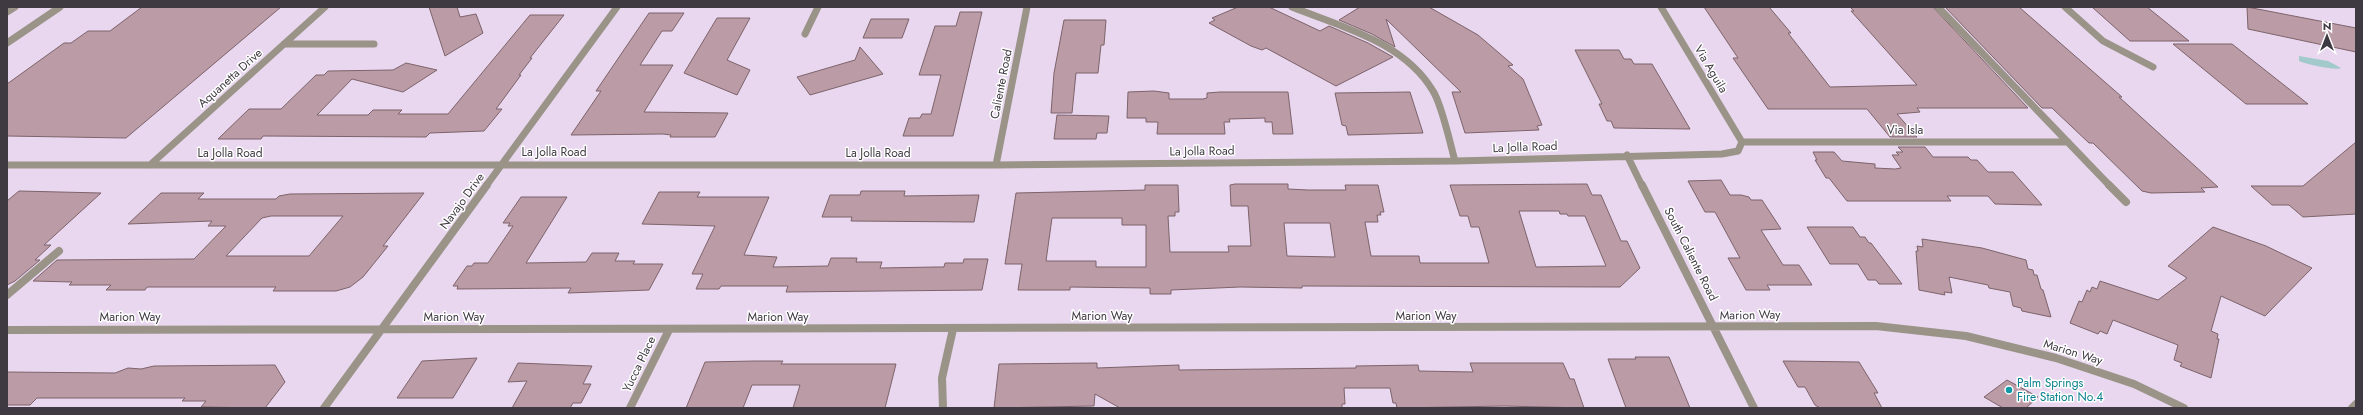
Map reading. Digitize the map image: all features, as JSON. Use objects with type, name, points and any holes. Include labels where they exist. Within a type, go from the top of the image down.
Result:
[{"type":"street","points":[[7,12],[15,7]]},
{"type":"street","points":[[7,43],[60,7]]},
{"type":"street","name":"Aquanetta Drive","points":[[150,165],[325,7]]},
{"type":"street","name":"Navajo Drive","points":[[324,408],[384,329],[617,7]]},
{"type":"street","points":[[805,34],[818,7]]},
{"type":"street","name":"Caliente Road","points":[[996,165],[1027,7]]},
{"type":"street","points":[[1292,7],[1368,37],[1394,50],[1416,68],[1434,92],[1455,161]]},
{"type":"street","name":"Via Aguila","points":[[1661,7],[1742,142]]},
{"type":"street","points":[[1938,7],[2126,202]]},
{"type":"street","points":[[2065,7],[2103,41],[2153,67]]},
{"type":"street","points":[[284,44],[374,44]]},
{"type":"street","name":"La Jolla Road","points":[[7,165],[996,165],[1455,161],[1627,155],[1722,154],[1738,151],[1742,142]]},
{"type":"street","name":"Via Isla","points":[[1742,142],[2068,142]]},
{"type":"street","name":"South Caliente Road","points":[[1627,155],[1754,408]]},
{"type":"street","points":[[7,295],[59,251]]},
{"type":"street","name":"Marion Way","points":[[7,330],[1715,328],[1876,326],[1966,336],[2056,358],[2134,384],[2184,408]]},
{"type":"street","points":[[943,408],[941,402],[944,367],[953,329]]},
{"type":"street","name":"Yucca Place","points":[[630,408],[669,330]]},
{"type":"street","points":[[2352,408],[2356,404]]},
{"type":"shaded area","points":[[2299,56],[2328,61],[2341,68],[2328,68],[2308,64],[2299,61]]},
{"type":"building","points":[[142,7],[281,7],[126,138],[7,136],[7,84],[64,43],[71,43],[88,31],[110,31]]},
{"type":"building","points":[[429,7],[457,7],[460,17],[476,14],[483,33],[445,56]]},
{"type":"building","points":[[1238,7],[1269,7],[1320,31],[1329,26],[1368,43],[1393,57],[1336,86],[1266,48],[1262,50],[1251,46],[1209,23],[1215,20],[1212,18]]},
{"type":"building","points":[[1360,7],[1429,7],[1478,35],[1513,65],[1508,66],[1523,79],[1542,125],[1537,126],[1539,130],[1465,133],[1452,92],[1461,92],[1386,19],[1395,47],[1372,34],[1339,20]]},
{"type":"building","points":[[1704,7],[1769,7],[1791,33],[1788,33],[1830,87],[1917,85],[1851,11],[1854,11],[1850,7],[1933,7],[2028,108],[1917,108],[1920,112],[1897,114],[1917,137],[1890,137],[1867,109],[1768,109],[1733,58],[1738,58]]},
{"type":"building","points":[[1945,7],[2019,7],[2122,97],[2119,97],[2218,187],[2201,188],[2205,192],[2151,193],[2142,191],[2093,143],[2089,143],[2052,108],[2042,108]]},
{"type":"building","points":[[2092,7],[2147,7],[2189,41],[2130,41]]},
{"type":"building","points":[[2247,7],[2356,28],[2356,52],[2248,29]]},
{"type":"building","points":[[960,12],[982,12],[953,136],[903,136],[909,118],[920,118],[922,114],[931,114],[941,75],[919,75],[935,26],[956,26]]},
{"type":"building","points":[[649,13],[684,13],[672,31],[662,31],[640,65],[673,65],[644,112],[728,113],[715,137],[670,137],[671,135],[663,134],[571,135],[601,91],[596,91]]},
{"type":"building","points":[[530,15],[564,15],[530,58],[532,58],[496,109],[502,109],[484,131],[430,133],[426,137],[263,136],[261,139],[218,139],[249,109],[281,109],[316,75],[324,75],[328,71],[393,70],[406,63],[437,70],[403,92],[352,79],[317,115],[368,115],[373,110],[402,110],[398,114],[448,114]]},
{"type":"building","points":[[717,18],[750,18],[727,60],[750,70],[737,95],[684,73]]},
{"type":"building","points":[[871,19],[909,19],[902,38],[863,38]]},
{"type":"building","points":[[1064,20],[1106,20],[1104,45],[1101,45],[1098,73],[1076,73],[1072,113],[1051,113],[1054,73]]},
{"type":"building","points":[[2173,44],[2232,44],[2308,104],[2246,104]]},
{"type":"building","points":[[860,47],[883,74],[810,95],[797,77],[855,60]]},
{"type":"building","points":[[1575,50],[1619,50],[1624,59],[1631,59],[1634,64],[1652,64],[1690,129],[1614,128],[1611,121],[1607,121],[1599,104],[1602,104]]},
{"type":"building","points":[[1154,91],[1169,93],[1169,99],[1203,99],[1207,98],[1207,93],[1220,92],[1288,92],[1293,134],[1273,134],[1272,122],[1265,122],[1265,118],[1229,119],[1230,122],[1224,122],[1225,134],[1157,134],[1158,122],[1146,122],[1146,118],[1127,118],[1128,92]]},
{"type":"building","points":[[1410,92],[1423,133],[1348,135],[1346,126],[1342,125],[1335,93]]},
{"type":"building","points":[[1057,115],[1109,116],[1107,133],[1097,133],[1096,139],[1054,139]]},
{"type":"building","points":[[2356,142],[2356,214],[2303,217],[2289,205],[2272,205],[2251,186],[2303,186]]},
{"type":"building","points":[[1898,147],[1925,147],[1933,157],[1968,157],[1971,160],[1977,160],[1988,172],[2013,172],[2042,205],[1995,204],[1988,196],[1947,196],[1951,201],[1847,201],[1829,178],[1826,178],[1815,160],[1817,160],[1813,152],[1834,152],[1842,161],[1875,164],[1875,168],[1895,169],[1901,168],[1892,155],[1899,155],[1896,152],[1903,152]]},
{"type":"building","points":[[1721,180],[1730,195],[1741,195],[1749,197],[1751,200],[1762,200],[1781,229],[1761,230],[1783,265],[1799,265],[1812,285],[1767,285],[1770,290],[1746,290],[1728,258],[1740,258],[1715,212],[1705,212],[1688,181]]},
{"type":"building","points":[[1288,184],[1288,189],[1346,190],[1345,185],[1378,185],[1384,212],[1380,212],[1381,215],[1377,215],[1378,222],[1365,222],[1371,256],[1419,256],[1420,263],[1489,263],[1479,227],[1471,227],[1468,216],[1460,216],[1450,185],[1587,184],[1592,195],[1601,195],[1621,241],[1627,241],[1640,268],[1620,287],[1302,286],[1302,288],[1240,287],[1171,290],[1171,294],[1150,294],[1150,288],[1070,287],[1070,290],[1018,290],[1022,264],[1005,264],[1016,193],[1145,190],[1145,185],[1178,185],[1179,212],[1175,212],[1175,216],[1168,216],[1170,252],[1229,252],[1228,246],[1251,246],[1248,206],[1231,206],[1230,185]],"holes":[[[1519,211],[1559,211],[1560,214],[1567,214],[1568,216],[1585,216],[1606,266],[1536,267]],[[1052,218],[1122,218],[1122,225],[1146,225],[1146,267],[1096,267],[1096,261],[1046,261]],[[1284,223],[1330,223],[1335,257],[1287,256]]]},
{"type":"building","points":[[19,191],[101,193],[44,245],[51,245],[35,260],[40,260],[15,281],[7,285],[7,201]]},
{"type":"building","points":[[861,191],[905,191],[904,196],[979,195],[974,222],[851,221],[852,217],[822,217],[830,195],[860,195]]},
{"type":"building","points":[[659,192],[700,192],[697,197],[769,197],[744,255],[777,257],[773,267],[828,266],[831,258],[857,258],[856,262],[882,262],[880,268],[944,267],[945,263],[963,263],[964,259],[988,259],[982,290],[786,292],[788,286],[721,286],[719,289],[696,289],[703,274],[692,274],[715,226],[642,224]]},
{"type":"building","points":[[161,193],[204,193],[198,199],[276,199],[279,196],[290,194],[424,193],[383,246],[388,246],[363,277],[350,287],[336,291],[273,291],[276,287],[147,287],[145,290],[106,290],[111,285],[69,285],[72,282],[33,281],[57,260],[194,259],[226,226],[208,226],[212,221],[128,224]],"holes":[[[271,216],[343,216],[309,256],[226,256],[262,218]]]},
{"type":"building","points":[[521,197],[567,197],[526,263],[586,262],[592,253],[619,253],[615,261],[635,261],[633,264],[663,264],[649,290],[568,293],[571,288],[457,289],[458,286],[453,286],[467,266],[472,266],[474,263],[488,263],[513,226],[508,226],[510,223],[503,223]]},
{"type":"building","points":[[1807,227],[1853,227],[1860,237],[1865,237],[1869,243],[1871,243],[1902,284],[1879,284],[1876,280],[1868,280],[1858,264],[1830,264]]},
{"type":"building","points":[[2213,227],[2266,246],[2312,268],[2265,316],[2221,296],[2211,331],[2218,334],[2217,339],[2219,339],[2211,378],[2180,366],[2182,363],[2174,360],[2178,345],[2113,320],[2107,334],[2100,331],[2098,334],[2070,323],[2079,301],[2082,302],[2087,290],[2090,292],[2092,287],[2097,289],[2100,281],[2158,300],[2187,278],[2168,266]]},
{"type":"building","points":[[1922,239],[1982,248],[2026,260],[2028,269],[2033,270],[2034,275],[2037,275],[2051,317],[2022,311],[2021,308],[2013,306],[2010,292],[1989,288],[1988,285],[1949,277],[1952,293],[1944,292],[1945,295],[1919,290],[1916,251],[1918,251],[1917,246],[1923,247]]},
{"type":"building","points":[[1635,357],[1669,357],[1690,408],[1626,408],[1608,359],[1636,359]]},
{"type":"building","points":[[477,358],[453,398],[397,398],[422,361]]},
{"type":"building","points":[[783,361],[781,364],[896,364],[885,408],[793,408],[800,385],[752,385],[743,408],[686,408],[705,362]]},
{"type":"building","points":[[1783,361],[1859,362],[1878,393],[1874,393],[1882,408],[1820,408],[1815,405],[1805,387],[1798,387]]},
{"type":"building","points":[[518,363],[592,366],[583,384],[591,384],[581,403],[573,403],[570,408],[512,408],[527,381],[508,382]]},
{"type":"building","points":[[1097,363],[1097,368],[1179,365],[1179,370],[1356,368],[1356,366],[1418,365],[1419,371],[1473,372],[1470,363],[1563,363],[1570,379],[1574,379],[1584,408],[1504,406],[1397,408],[1396,403],[1393,403],[1390,388],[1344,388],[1345,404],[1342,404],[1342,408],[1120,408],[1095,394],[1094,406],[994,408],[999,364]]},
{"type":"building","points":[[275,365],[285,382],[265,408],[201,407],[206,401],[182,401],[185,398],[37,398],[30,405],[7,405],[7,372],[115,373],[128,368],[141,369],[154,366]]},
{"type":"building","name":"Palm Springs Fire Station No.4","points":[[2007,380],[2038,397],[2026,408],[2003,408],[1984,397]]},
{"type":"place","name":"Palm Springs Fire Station No.4","points":[[2009,390]]}]
